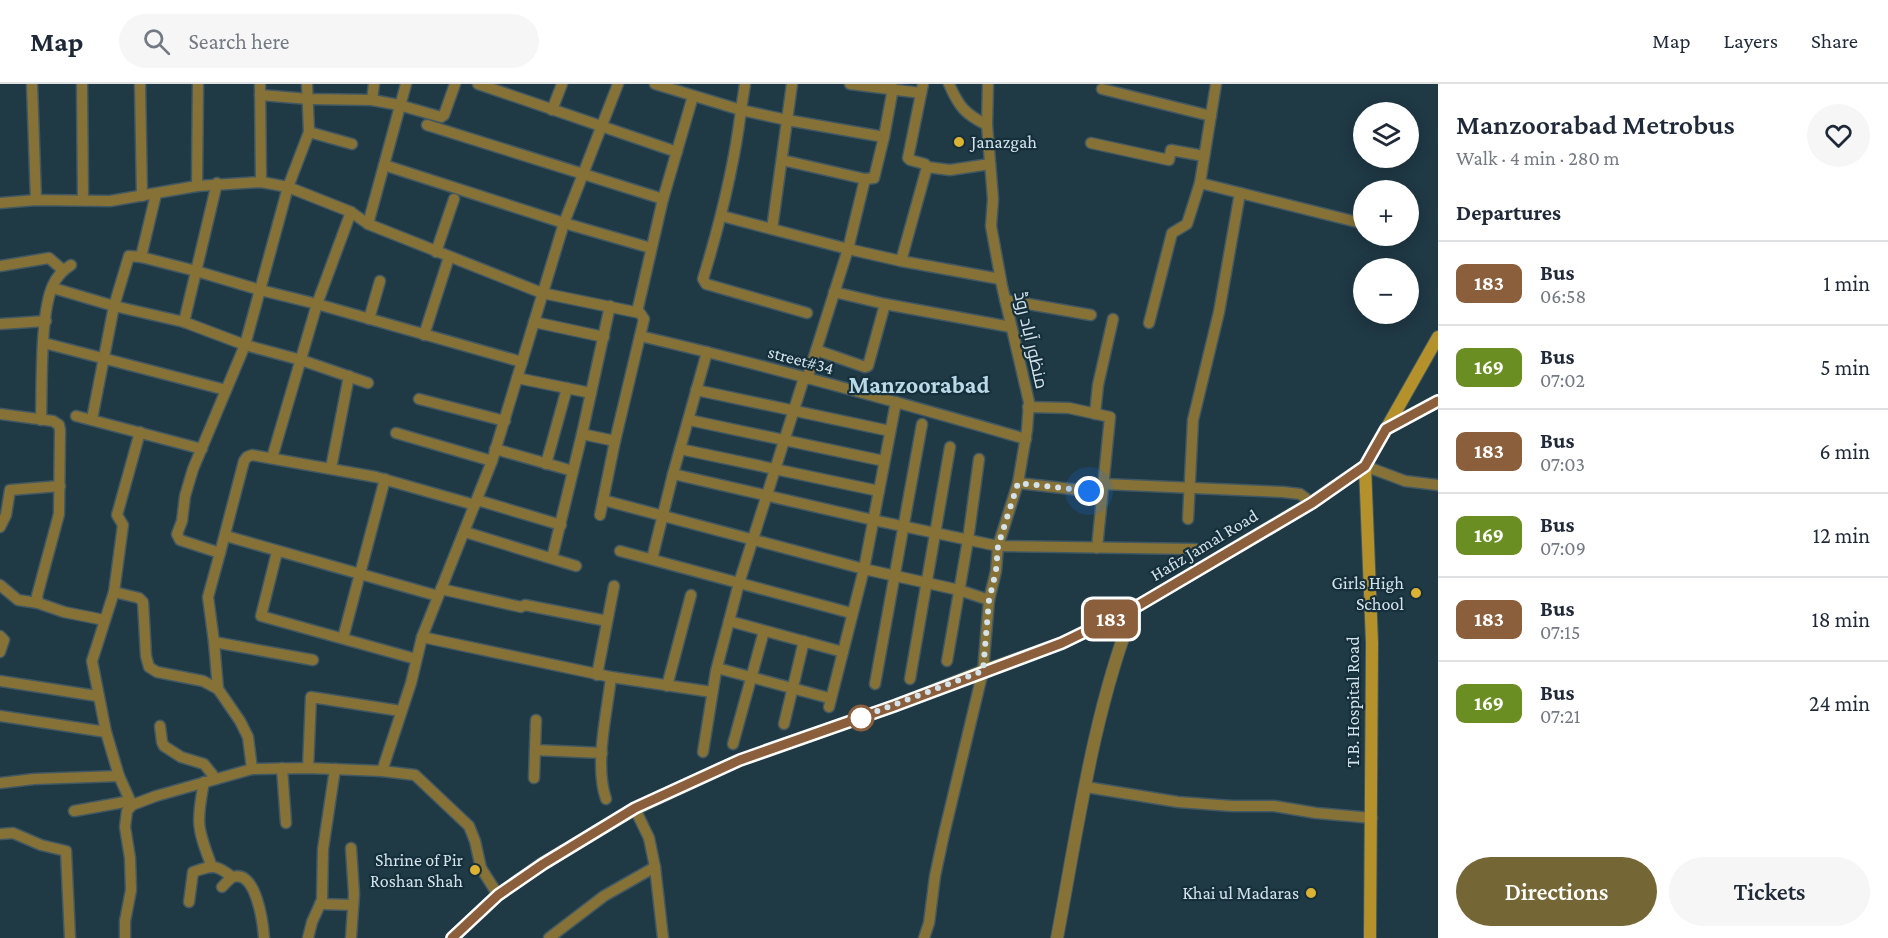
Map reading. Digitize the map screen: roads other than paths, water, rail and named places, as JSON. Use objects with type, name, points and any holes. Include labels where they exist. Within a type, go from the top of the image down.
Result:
[{"type":"main road","name":"Hafiz Jamal Road","points":[[457,937],[498,895],[552,858],[635,808],[740,760],[894,706],[1062,643],[1134,608],[1312,503],[1365,466],[1438,337]]},
{"type":"main road","points":[[1386,429],[1438,401]]},
{"type":"main road","name":"T.B. Hospital Road","points":[[1365,466],[1372,643],[1370,938]]},
{"type":"street","points":[[32,84],[36,200]]},
{"type":"street","points":[[82,84],[83,200]]},
{"type":"street","points":[[140,84],[142,196]]},
{"type":"street","points":[[197,186],[198,84]]},
{"type":"street","points":[[220,553],[180,540],[177,534],[193,469],[245,345],[288,187],[309,132],[307,84]]},
{"type":"street","points":[[372,100],[374,84]]},
{"type":"street","points":[[368,224],[406,84]]},
{"type":"street","points":[[261,182],[260,89],[309,99],[372,100],[443,116],[454,84]]},
{"type":"street","points":[[478,84],[677,152]]},
{"type":"street","points":[[552,110],[561,84]]},
{"type":"street","points":[[382,771],[411,683],[422,637],[492,461],[564,223],[618,84]]},
{"type":"street","points":[[655,84],[741,110],[884,136]]},
{"type":"street","points":[[745,84],[736,150],[722,216],[703,279],[704,282],[807,313]]},
{"type":"street","points":[[772,229],[792,84]]},
{"type":"street","points":[[850,84],[922,89],[908,158],[910,160],[925,164],[927,167],[950,170],[990,164]]},
{"type":"street","points":[[949,84],[968,116],[987,125]]},
{"type":"street","name":"منظور آباد روڈ","points":[[924,938],[929,923],[935,876],[944,834],[983,671],[989,600],[996,571],[998,546],[1018,483],[1026,439],[1028,407],[991,226],[993,199],[987,125],[988,84]]},
{"type":"street","points":[[1149,323],[1172,233],[1187,224],[1200,183],[1216,84]]},
{"type":"street","points":[[782,160],[865,179],[874,178],[897,87]]},
{"type":"street","points":[[1102,89],[1211,116]]},
{"type":"street","points":[[637,312],[663,200],[693,96]]},
{"type":"street","points":[[428,125],[663,200]]},
{"type":"street","points":[[309,132],[352,144]]},
{"type":"street","points":[[1091,143],[1169,160],[1171,150],[1204,156]]},
{"type":"street","points":[[384,165],[564,223],[651,248]]},
{"type":"street","points":[[901,261],[927,167]]},
{"type":"street","points":[[703,752],[717,668],[739,583],[848,249],[865,179]]},
{"type":"street","points":[[0,203],[36,200],[110,201],[217,183],[261,182],[288,187],[351,212],[368,224],[542,293],[637,312],[644,319],[600,515]]},
{"type":"street","points":[[184,322],[217,183]]},
{"type":"street","points":[[1200,183],[1353,221]]},
{"type":"street","points":[[141,257],[156,194]]},
{"type":"street","points":[[1188,519],[1193,420],[1219,312],[1240,194]]},
{"type":"street","points":[[436,252],[454,199]]},
{"type":"street","points":[[272,458],[317,304],[351,212]]},
{"type":"street","points":[[722,216],[848,249],[1000,279]]},
{"type":"street","points":[[92,419],[114,306],[129,256],[196,271],[260,291],[317,304],[522,362]]},
{"type":"street","points":[[424,334],[449,257]]},
{"type":"street","points":[[0,266],[49,258],[67,268],[52,287],[46,321],[41,420]]},
{"type":"street","points":[[369,319],[380,281]]},
{"type":"street","points":[[53,288],[114,306],[184,322],[245,345],[301,360],[368,383]]},
{"type":"street","points":[[834,292],[885,304],[1011,327]]},
{"type":"street","points":[[1005,300],[1091,315]]},
{"type":"street","points":[[816,351],[868,366],[885,304]]},
{"type":"street","points":[[552,558],[610,306]]},
{"type":"street","points":[[1095,414],[1098,385],[1113,319]]},
{"type":"street","points":[[0,324],[46,321]]},
{"type":"street","points":[[534,322],[604,337]]},
{"type":"street","name":"street#34","points":[[640,336],[896,402],[1026,439]]},
{"type":"street","points":[[44,343],[226,390]]},
{"type":"street","points":[[652,559],[707,352]]},
{"type":"street","points":[[331,468],[349,376]]},
{"type":"street","points":[[517,378],[591,393]]},
{"type":"street","points":[[546,464],[567,388]]},
{"type":"street","points":[[696,390],[890,431]]},
{"type":"street","points":[[419,399],[505,421]]},
{"type":"street","points":[[717,668],[792,688],[829,703],[864,569],[896,402]]},
{"type":"street","points":[[1028,407],[1069,408],[1110,417],[1097,548]]},
{"type":"street","points":[[0,414],[53,421],[59,425],[59,514],[38,603]]},
{"type":"street","points":[[76,416],[202,449]]},
{"type":"street","points":[[689,420],[884,461]]},
{"type":"street","points":[[875,684],[922,423]]},
{"type":"street","points":[[125,938],[125,921],[131,890],[130,858],[125,827],[131,803],[119,776],[106,732],[97,696],[92,661],[114,592],[123,525],[117,515],[140,432]]},
{"type":"street","points":[[396,434],[492,461]]},
{"type":"street","points":[[582,434],[615,441]]},
{"type":"street","points":[[910,679],[950,447]]},
{"type":"street","points":[[495,449],[573,471]]},
{"type":"street","points":[[680,449],[879,491]]},
{"type":"street","points":[[218,689],[208,597],[244,461],[247,457],[272,458],[385,479],[561,525]]},
{"type":"street","points":[[947,661],[968,540],[979,459]]},
{"type":"street","points":[[1365,466],[1406,481],[1438,485]]},
{"type":"street","points":[[673,474],[998,546],[1195,549]]},
{"type":"street","points":[[343,638],[385,479]]},
{"type":"street","points":[[1018,483],[1089,491]]},
{"type":"street","points":[[1104,484],[1300,494],[1312,503]]},
{"type":"street","points":[[0,527],[6,515],[10,490],[60,486]]},
{"type":"street","points":[[603,500],[864,569],[959,590],[989,600]]},
{"type":"street","points":[[465,532],[576,566]]},
{"type":"street","points":[[226,536],[360,575],[440,593],[521,607],[525,605],[607,621]]},
{"type":"street","points":[[620,551],[851,613]]},
{"type":"street","points":[[276,552],[261,616],[416,659]]},
{"type":"street","points":[[0,585],[18,600],[104,620]]},
{"type":"street","points":[[597,675],[614,586]]},
{"type":"street","points":[[114,592],[140,598],[143,603],[149,667],[158,672],[203,681],[218,689],[248,737],[252,769]]},
{"type":"street","points":[[667,686],[691,595]]},
{"type":"street","points":[[1057,938],[1102,705],[1117,650],[1134,608]]},
{"type":"street","points":[[729,621],[843,652]]},
{"type":"street","points":[[733,744],[764,631]]},
{"type":"street","points":[[0,636],[4,640],[0,652]]},
{"type":"street","points":[[422,637],[611,678],[712,692]]},
{"type":"street","points":[[214,642],[313,660]]},
{"type":"street","points":[[784,724],[804,642]]},
{"type":"street","points":[[606,799],[602,781],[602,753],[611,678]]},
{"type":"street","points":[[0,681],[97,696]]},
{"type":"street","points":[[308,768],[311,697],[401,711]]},
{"type":"street","points":[[0,716],[106,732]]},
{"type":"street","points":[[534,778],[536,720]]},
{"type":"street","points":[[160,726],[164,746],[181,757],[204,764],[216,779]]},
{"type":"street","points":[[535,750],[602,753]]},
{"type":"street","points":[[282,768],[286,823]]},
{"type":"street","points":[[74,811],[131,803],[252,769],[308,768],[382,771],[415,775],[469,826],[481,868],[498,895]]},
{"type":"street","points":[[308,938],[323,891],[323,849],[335,769]]},
{"type":"street","points":[[0,783],[34,779],[119,776]]},
{"type":"street","points":[[204,782],[198,824],[200,836],[212,867]]},
{"type":"street","points":[[1086,787],[1178,802],[1274,806],[1316,813],[1372,818]]},
{"type":"street","points":[[635,808],[649,838],[655,867],[663,938]]},
{"type":"street","points":[[0,834],[13,833],[41,845],[66,850],[70,938]]},
{"type":"street","points":[[351,848],[353,905],[351,938]]},
{"type":"street","points":[[189,902],[192,873],[212,867],[222,868],[232,878]]},
{"type":"street","points":[[549,938],[604,896],[655,867]]},
{"type":"street","points":[[222,887],[232,878],[242,877],[247,880],[261,907],[264,938]]},
{"type":"street","points":[[320,904],[353,905]]},
{"type":"place","name":"Janazgah","points":[[959,142]]},
{"type":"place","name":"Girls High School","points":[[1416,593]]},
{"type":"place","name":"Shrine of Pir Roshan Shah","points":[[475,870]]},
{"type":"place","name":"Khai ul Madaras","points":[[1311,893]]},
{"type":"district","name":"Manzoorabad","points":[[919,385]]}]
